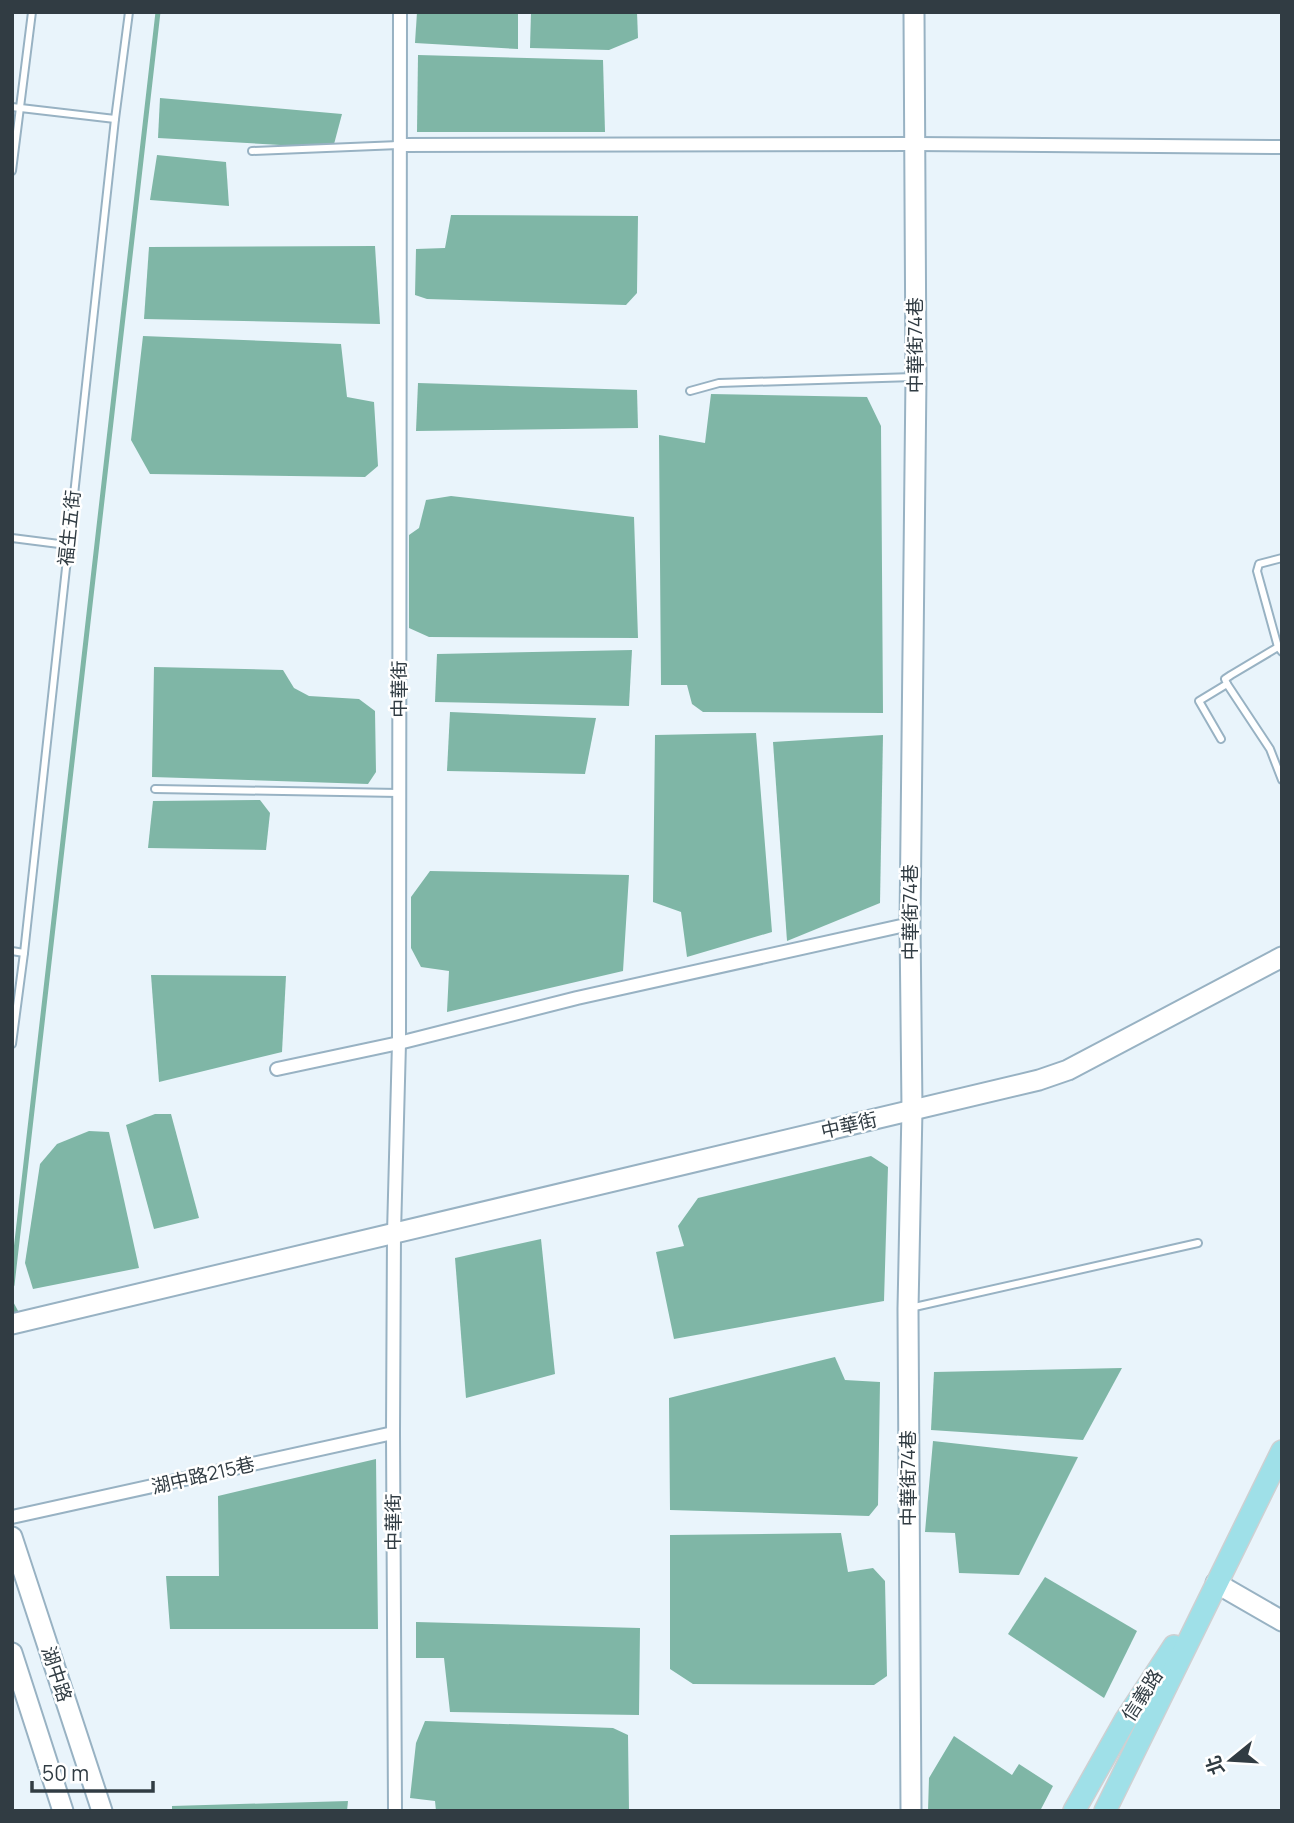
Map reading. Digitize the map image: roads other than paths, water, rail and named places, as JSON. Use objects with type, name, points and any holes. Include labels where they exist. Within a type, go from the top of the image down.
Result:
[{"type":"main road","name":"信義路","points":[[1105,1811],[1282,1451]]},
{"type":"main road","name":"信義路","points":[[1074,1811],[1126,1719],[1216,1583]]},
{"type":"street","name":"中華街","points":[[395,1811],[393,1433],[398,1043],[400,12]]},
{"type":"street","name":"中華街74巷","points":[[911,1811],[908,1309],[912,1109],[910,924],[916,377],[914,12]]},
{"type":"street","points":[[399,145],[915,144],[1282,147]]},
{"type":"street","points":[[277,1069],[398,1043],[577,998],[910,924]]},
{"type":"street","name":"中華街","points":[[12,1324],[1039,1080],[1068,1070],[1282,957]]},
{"type":"street","name":"湖中路215巷","points":[[12,1517],[393,1433]]},
{"type":"street","name":"湖中路","points":[[12,1537],[102,1811]]},
{"type":"street","points":[[1216,1583],[1282,1621]]},
{"type":"street","name":"湖中路","points":[[12,1653],[63,1811]]},
{"type":"lane","points":[[12,172],[32,12]]},
{"type":"lane","name":"福生五街","points":[[12,1044],[129,12]]},
{"type":"lane","points":[[12,107],[115,119]]},
{"type":"lane","points":[[252,151],[399,145]]},
{"type":"lane","points":[[690,391],[719,383],[916,377]]},
{"type":"lane","points":[[12,538],[67,545]]},
{"type":"lane","points":[[1282,558],[1259,564],[1257,571],[1280,649],[1225,679],[1270,749],[1282,780]]},
{"type":"lane","points":[[1221,739],[1199,701],[1227,684]]},
{"type":"lane","points":[[155,789],[399,793]]},
{"type":"lane","points":[[12,951],[24,953]]},
{"type":"lane","points":[[908,1309],[1198,1243]]},
{"type":"waterway","points":[[12,1285],[158,12]]},
{"type":"waterway","points":[[12,1305],[19,1318]]}]
